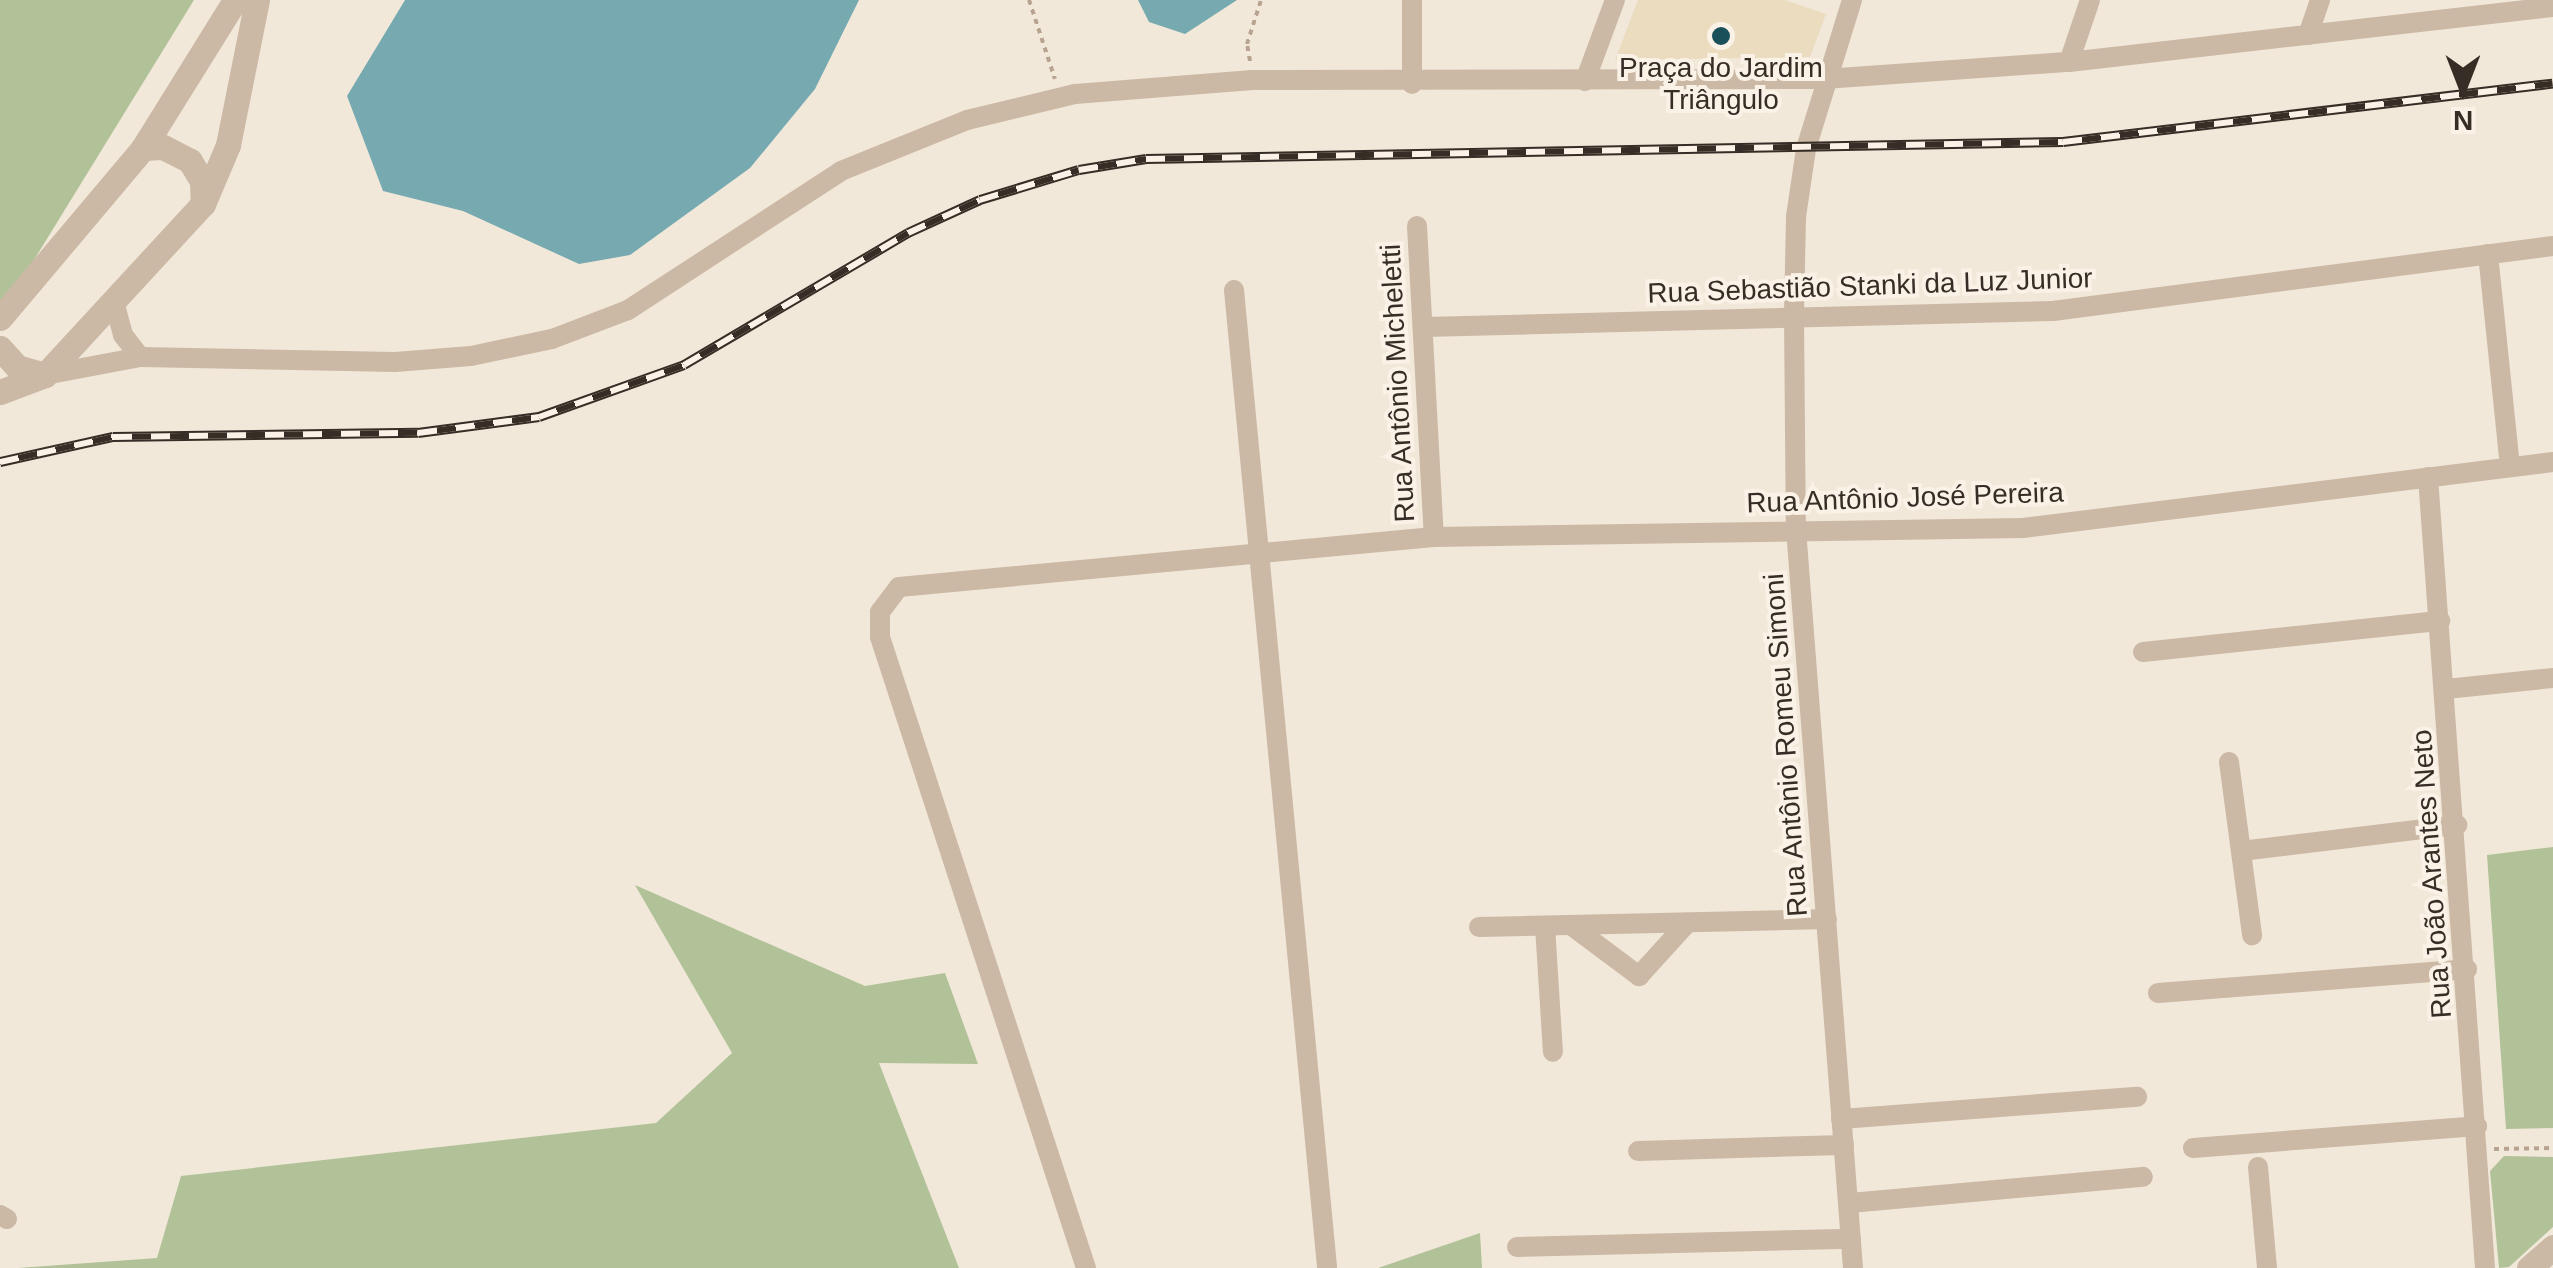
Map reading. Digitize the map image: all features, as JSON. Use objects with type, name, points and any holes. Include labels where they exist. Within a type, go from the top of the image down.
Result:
[{"type":"street","points":[[0,318],[142,148],[235,0]]},
{"type":"street","points":[[45,375],[115,306],[203,204],[228,145],[257,0]]},
{"type":"street","points":[[1412,0],[1412,84]]},
{"type":"street","points":[[1585,81],[1615,0]]},
{"type":"street","name":"Rua Antônio Romeu Simoni","points":[[1852,0],[1824,78],[1796,217],[1794,316],[1796,528],[1854,1268]]},
{"type":"street","points":[[2069,62],[2090,0]]},
{"type":"street","points":[[2308,35],[2320,0]]},
{"type":"street","points":[[0,392],[45,375],[140,357],[395,362],[471,356],[552,339],[628,310],[842,170],[967,120],[1060,98],[1252,80],[1412,84],[1824,78],[2069,62],[2553,6]]},
{"type":"street","points":[[142,148],[163,147],[190,161],[202,181],[203,204]]},
{"type":"street","name":"Rua Antônio Micheletti","points":[[1417,226],[1434,537]]},
{"type":"street","name":"Rua Sebastião Stanki da Luz Junior","points":[[1424,327],[1794,316],[1974,316],[2104,307],[2553,246]]},
{"type":"street","points":[[2488,254],[2510,468]]},
{"type":"street","points":[[1234,290],[1326,1267]]},
{"type":"street","points":[[115,306],[123,335],[140,357]]},
{"type":"street","points":[[0,348],[17,367],[45,375]]},
{"type":"street","name":"Rua Antônio José Pereira","points":[[1086,1268],[880,637],[880,612],[899,587],[1260,550],[1434,537],[1796,528],[2024,528],[2553,462]]},
{"type":"street","name":"Rua João Arantes Neto","points":[[2428,477],[2468,969],[2485,1268]]},
{"type":"street","points":[[2142,652],[2440,620]]},
{"type":"street","points":[[2446,689],[2553,678]]},
{"type":"street","points":[[2229,762],[2252,935]]},
{"type":"street","points":[[2241,850],[2457,825]]},
{"type":"street","points":[[1479,927],[1827,920]]},
{"type":"street","points":[[1572,926],[1639,976],[1687,923]]},
{"type":"street","points":[[1546,926],[1553,1052]]},
{"type":"street","points":[[2158,994],[2468,969]]},
{"type":"street","points":[[1842,1119],[2136,1097]]},
{"type":"street","points":[[2193,1148],[2477,1126]]},
{"type":"street","points":[[1638,1151],[1844,1144]]},
{"type":"street","points":[[2258,1167],[2267,1268]]},
{"type":"street","points":[[1850,1204],[2142,1176]]},
{"type":"street","points":[[1517,1247],[1852,1239]]},
{"type":"street","points":[[2529,1268],[2553,1247]]},
{"type":"path","points":[[1029,0],[1060,98]]},
{"type":"path","points":[[1252,80],[1247,44],[1261,0]]},
{"type":"path","points":[[2480,1150],[2553,1148]]},
{"type":"green space","points":[[0,0],[194,0],[13,294],[0,306]]},
{"type":"green space","points":[[2553,847],[2553,1128],[2506,1129],[2487,855]]},
{"type":"green space","points":[[635,885],[865,986],[945,973],[978,1064],[879,1063],[959,1268],[18,1268],[157,1258],[181,1176],[656,1123],[732,1053]]},
{"type":"green space","points":[[2504,1156],[2553,1157],[2553,1227],[2509,1267],[2499,1268],[2490,1171]]},
{"type":"green space","points":[[1480,1233],[1482,1268],[1378,1268]]},
{"type":"shaded area","name":"Praça do Jardim Triângulo","points":[[1638,0],[1785,0],[1826,14],[1810,57],[1615,60]]},
{"type":"water","points":[[405,0],[859,0],[815,89],[750,168],[630,255],[579,264],[463,211],[383,191],[347,96]]},
{"type":"water","points":[[1138,0],[1237,0],[1185,34],[1149,22]]},
{"type":"railway","points":[[0,462],[113,437],[418,433],[539,417],[684,365],[908,233],[980,200],[1079,170],[1146,159],[2063,142],[2553,84]]},
{"type":"place","name":"Praça do Jardim Triângulo","points":[[1721,36]]}]
